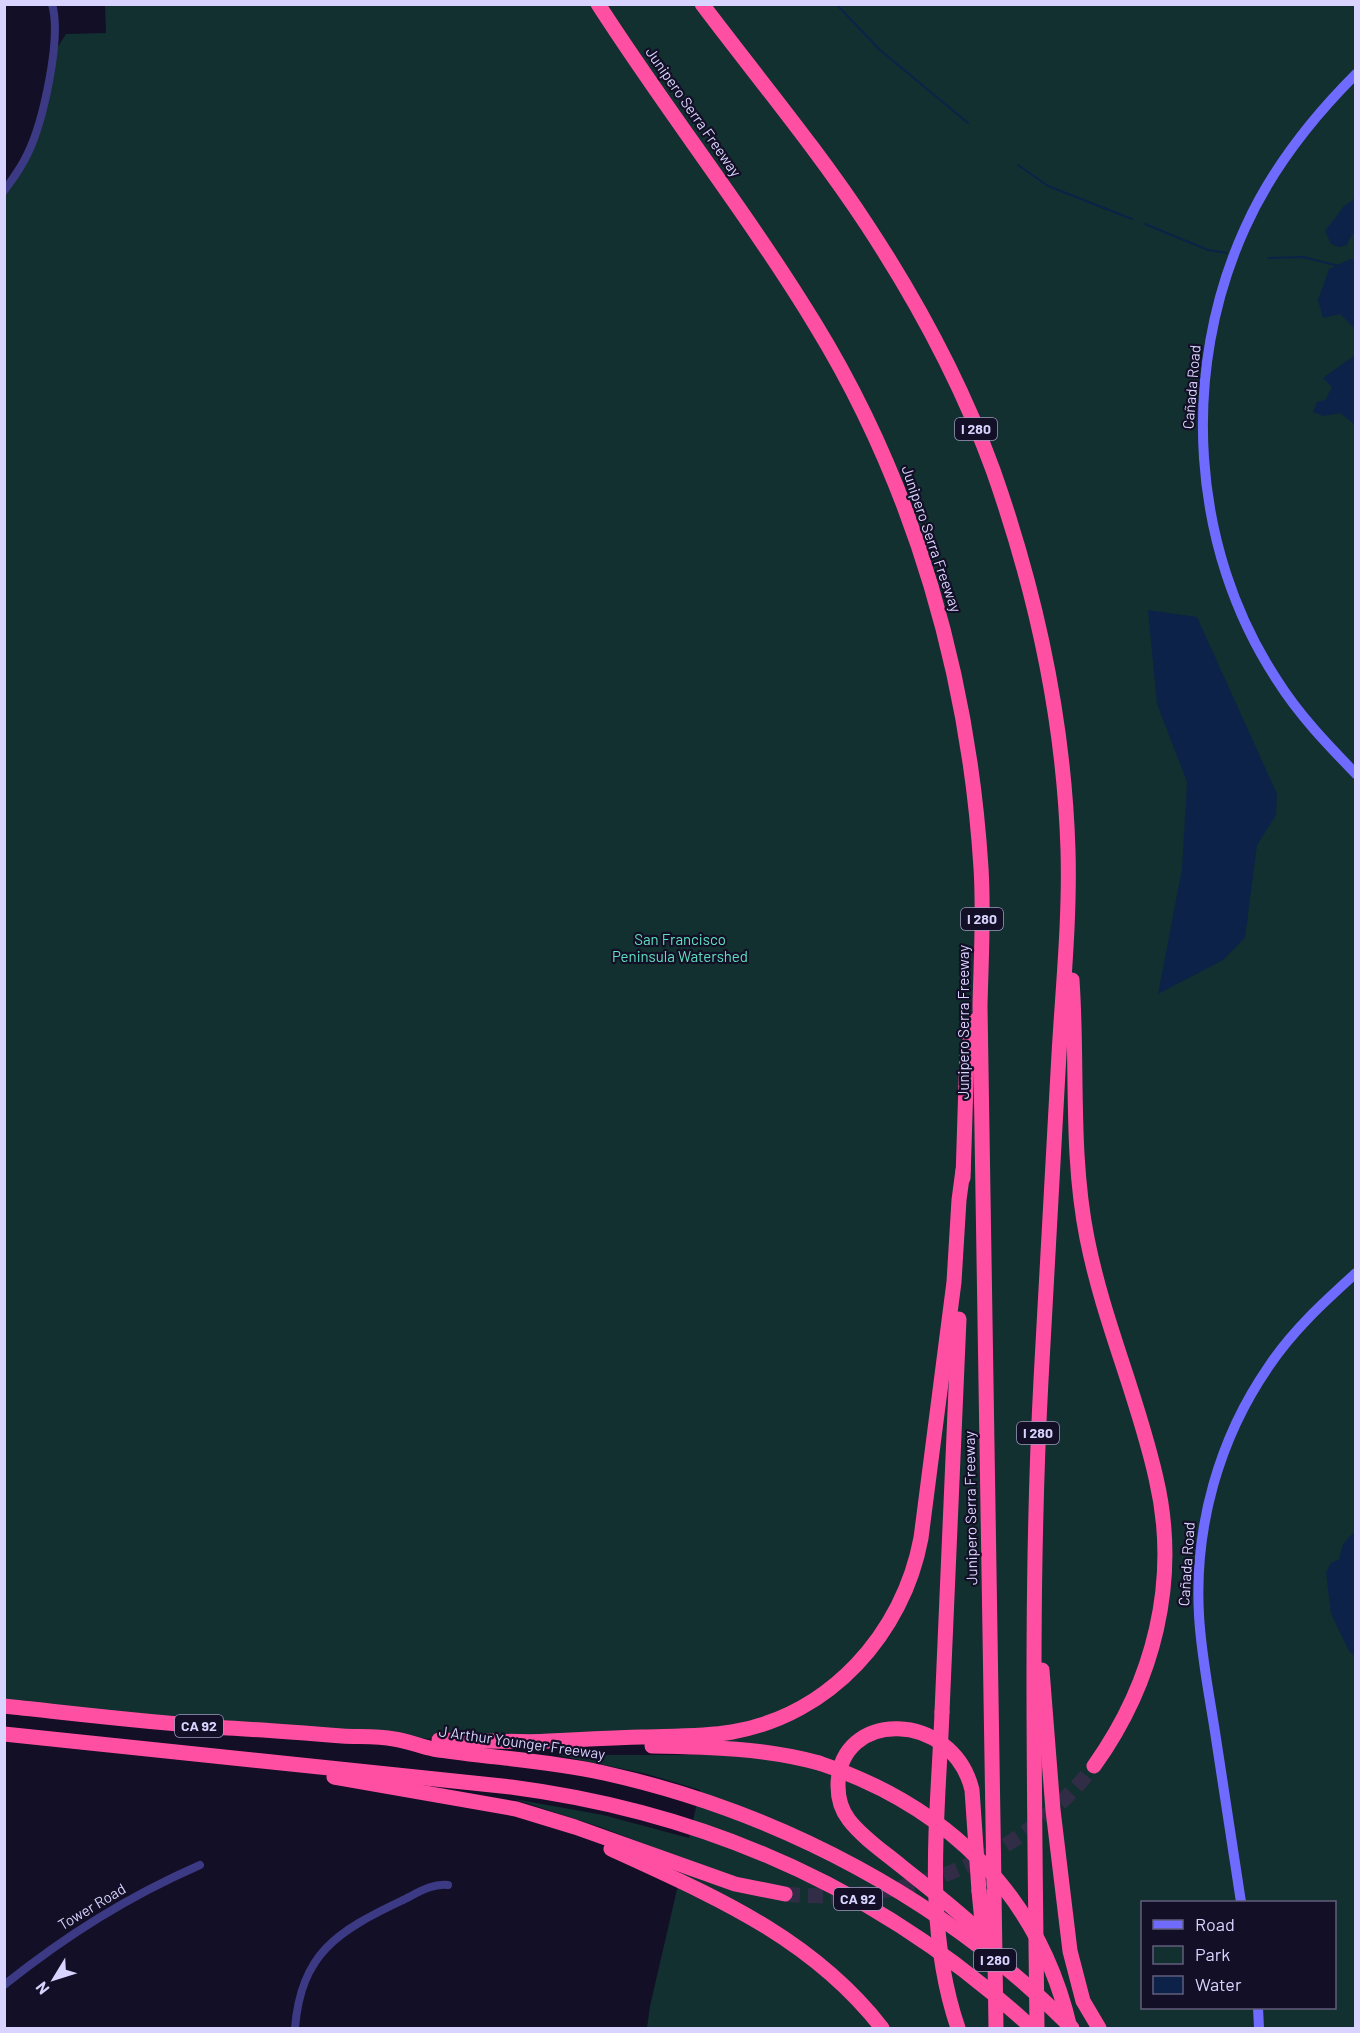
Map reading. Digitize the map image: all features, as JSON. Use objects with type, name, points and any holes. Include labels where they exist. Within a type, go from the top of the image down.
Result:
[{"type":"highway","name":"Junipero Serra Freeway","points":[[598,4],[780,270],[816,326],[849,385],[877,442],[902,502],[940,619],[956,683],[969,758],[981,871],[986,1892],[995,1980],[996,2028]]},
{"type":"highway","name":"I 280","points":[[702,4],[867,224],[936,342],[966,405],[991,466],[1014,533],[1053,697],[1066,810],[1068,923],[1039,1416],[1034,1605],[1035,2028]]},
{"type":"highway","points":[[1068,923],[1075,1030],[1076,1154],[1082,1209],[1094,1269],[1156,1478],[1165,1537],[1163,1597],[1150,1654],[1129,1710],[1094,1766]]},
{"type":"highway","points":[[532,1742],[700,1735],[733,1732],[753,1727],[789,1713],[824,1693],[853,1669],[875,1645],[903,1599],[920,1545],[952,1300],[963,1170],[967,1051],[981,1006]]},
{"type":"highway","points":[[958,2028],[943,1976],[936,1917],[942,1712],[964,1200],[963,1170]]},
{"type":"highway","points":[[1034,1605],[1046,1705],[1053,1810],[1070,1951],[1083,2001],[1099,2028]]},
{"type":"highway","name":"J Arthur Younger Freeway","points":[[4,1706],[209,1726],[394,1739],[432,1748],[532,1760],[603,1772],[695,1798],[779,1829],[864,1871],[929,1911],[990,1956],[1056,2012],[1071,2028]]},
{"type":"highway","points":[[986,1892],[972,1790],[959,1760],[940,1742],[917,1731],[888,1729],[863,1739],[847,1756],[838,1778],[840,1801],[850,1821],[974,1926],[1030,1979],[1056,2012]]},
{"type":"highway","name":"CA 92","points":[[4,1734],[548,1792],[622,1806],[694,1827],[781,1860],[865,1903],[942,1953],[1035,2028]]},
{"type":"highway","points":[[394,1739],[745,1749],[819,1763],[877,1786],[917,1808],[945,1828],[979,1859],[1010,1896],[1040,1944],[1056,1979],[1071,2028]]},
{"type":"highway","points":[[230,1757],[248,1765],[479,1801],[535,1814],[717,1879],[753,1889],[785,1894]]},
{"type":"highway","points":[[535,1814],[762,1923],[795,1945],[826,1970],[864,2006],[882,2028]]},
{"type":"main road","name":"Cañada Road","points":[[1356,74],[1316,117],[1289,151],[1265,188],[1245,229],[1227,274],[1214,321],[1206,372],[1202,424],[1205,478],[1210,510],[1221,558],[1241,614],[1276,679],[1298,710],[1319,736],[1356,774]]},
{"type":"main road","name":"Cañada Road","points":[[1241,1901],[1199,1616],[1199,1565],[1204,1521],[1220,1462],[1254,1388],[1301,1325],[1356,1273]]},
{"type":"main road","points":[[1258,2009],[1259,2028]]},
{"type":"street","points":[[4,191],[27,155],[46,96],[56,32],[52,4]]},
{"type":"street","name":"Tower Road","points":[[4,1985],[77,1930],[148,1889],[200,1865]]},
{"type":"street","points":[[295,2028],[299,1998],[307,1975],[318,1956],[332,1941],[352,1926],[434,1885],[448,1885]]},
{"type":"green space","name":"San Francisco Peninsula Watershed","points":[[105,5],[1355,5],[1355,2028],[647,2028],[684,1859],[603,1828],[514,1799],[603,1815],[689,1838],[700,1790],[647,1774],[556,1755],[708,1755],[713,1735],[394,1739],[5,1705],[4,191],[37,128],[52,56],[66,34],[106,33]]},
{"type":"water","points":[[1355,198],[1355,230],[1346,246],[1339,247],[1331,244],[1325,231],[1344,206]]},
{"type":"water","points":[[1350,259],[1355,260],[1355,329],[1340,314],[1323,318],[1318,300],[1329,269]]},
{"type":"water","points":[[1355,355],[1355,425],[1340,413],[1323,416],[1313,412],[1317,402],[1325,400],[1332,387],[1323,378]]},
{"type":"water","points":[[1148,610],[1197,617],[1277,794],[1276,815],[1257,845],[1245,938],[1223,960],[1158,994],[1182,869],[1187,782],[1157,704]]},
{"type":"water","points":[[1355,1531],[1355,1657],[1349,1651],[1331,1614],[1326,1572],[1331,1563],[1339,1559],[1343,1544]]},
{"type":"waterway","points":[[836,4],[880,50],[968,123]]},
{"type":"waterway","points":[[1018,165],[1048,186],[1132,219]]},
{"type":"waterway","points":[[1145,224],[1208,250],[1227,253]]},
{"type":"waterway","points":[[1268,258],[1303,257],[1339,266]]},
{"type":"tunnel","points":[[785,1894],[830,1896],[873,1892],[916,1884],[956,1870],[995,1851],[1031,1828],[1064,1799],[1094,1766]]}]
